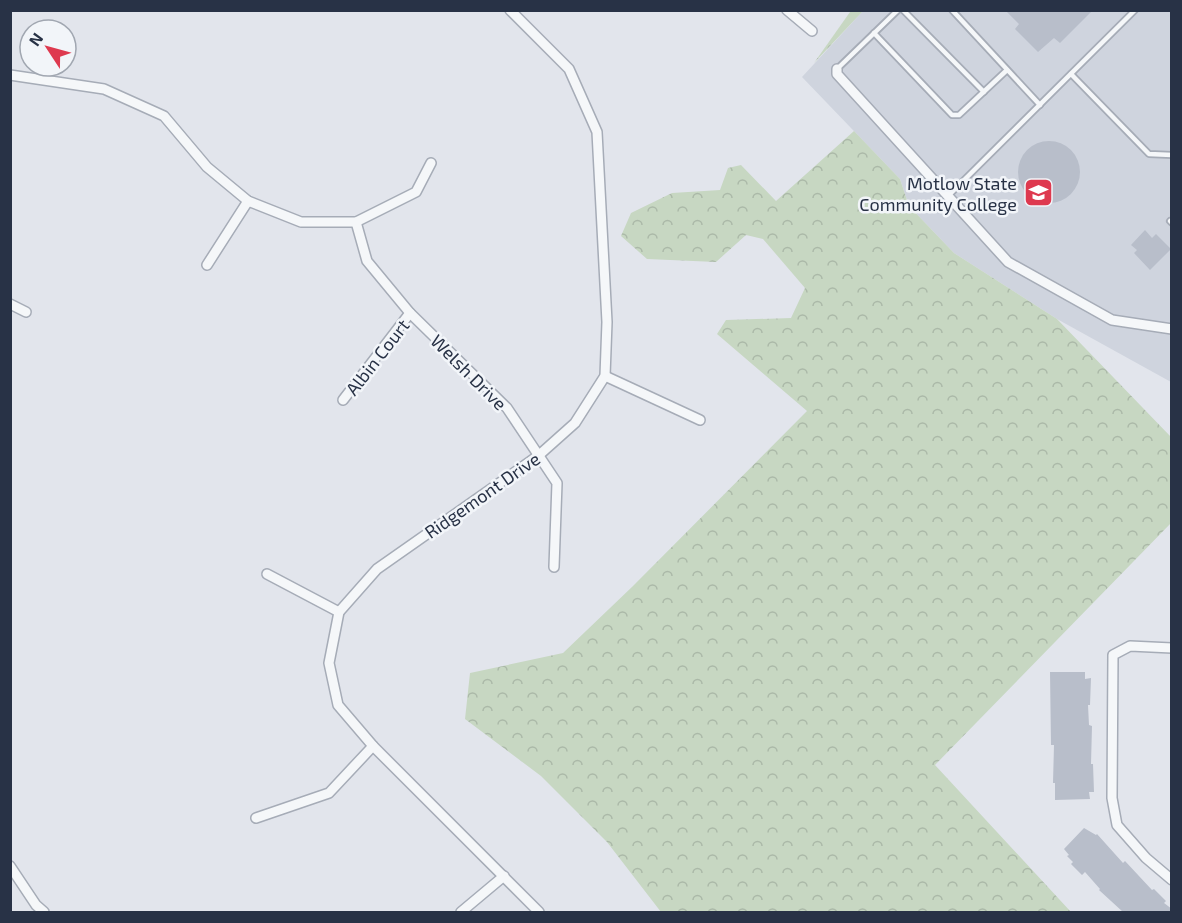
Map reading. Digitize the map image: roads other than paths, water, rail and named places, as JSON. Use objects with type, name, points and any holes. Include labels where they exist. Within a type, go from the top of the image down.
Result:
[{"type":"street","points":[[510,10],[569,69],[597,132],[607,322],[605,376],[700,420]]},
{"type":"street","points":[[787,10],[813,31]]},
{"type":"street","points":[[837,69],[837,74],[1008,262],[1112,320],[1172,329]]},
{"type":"street","points":[[10,75],[104,89],[164,116],[207,167],[248,201],[301,222],[356,222],[416,192],[431,163]]},
{"type":"street","points":[[207,265],[248,201]]},
{"type":"street","name":"Welsh Drive","points":[[356,222],[367,261],[410,314],[507,408],[557,483],[554,567]]},
{"type":"street","points":[[10,304],[26,312]]},
{"type":"street","name":"Albin Court","points":[[343,400],[410,314]]},
{"type":"street","name":"Ridgemont Drive","points":[[339,612],[378,569],[538,456],[575,423],[605,376]]},
{"type":"street","points":[[267,574],[339,612],[330,663],[338,705],[373,746],[539,912]]},
{"type":"street","points":[[1172,648],[1130,646],[1113,655],[1112,798],[1117,825],[1146,858],[1172,880]]},
{"type":"street","points":[[256,818],[329,794],[373,746]]},
{"type":"street","points":[[10,866],[36,905],[44,912]]},
{"type":"street","points":[[461,912],[504,876]]},
{"type":"lane","points":[[837,69],[898,10]]},
{"type":"lane","points":[[903,10],[984,92]]},
{"type":"lane","points":[[951,10],[1040,105]]},
{"type":"lane","points":[[948,196],[1135,10]]},
{"type":"lane","points":[[874,33],[951,115],[959,116],[1007,70]]},
{"type":"lane","points":[[1071,74],[1149,154],[1172,155]]},
{"type":"place","name":"Motlow State Community College","points":[[1038,193]]}]
